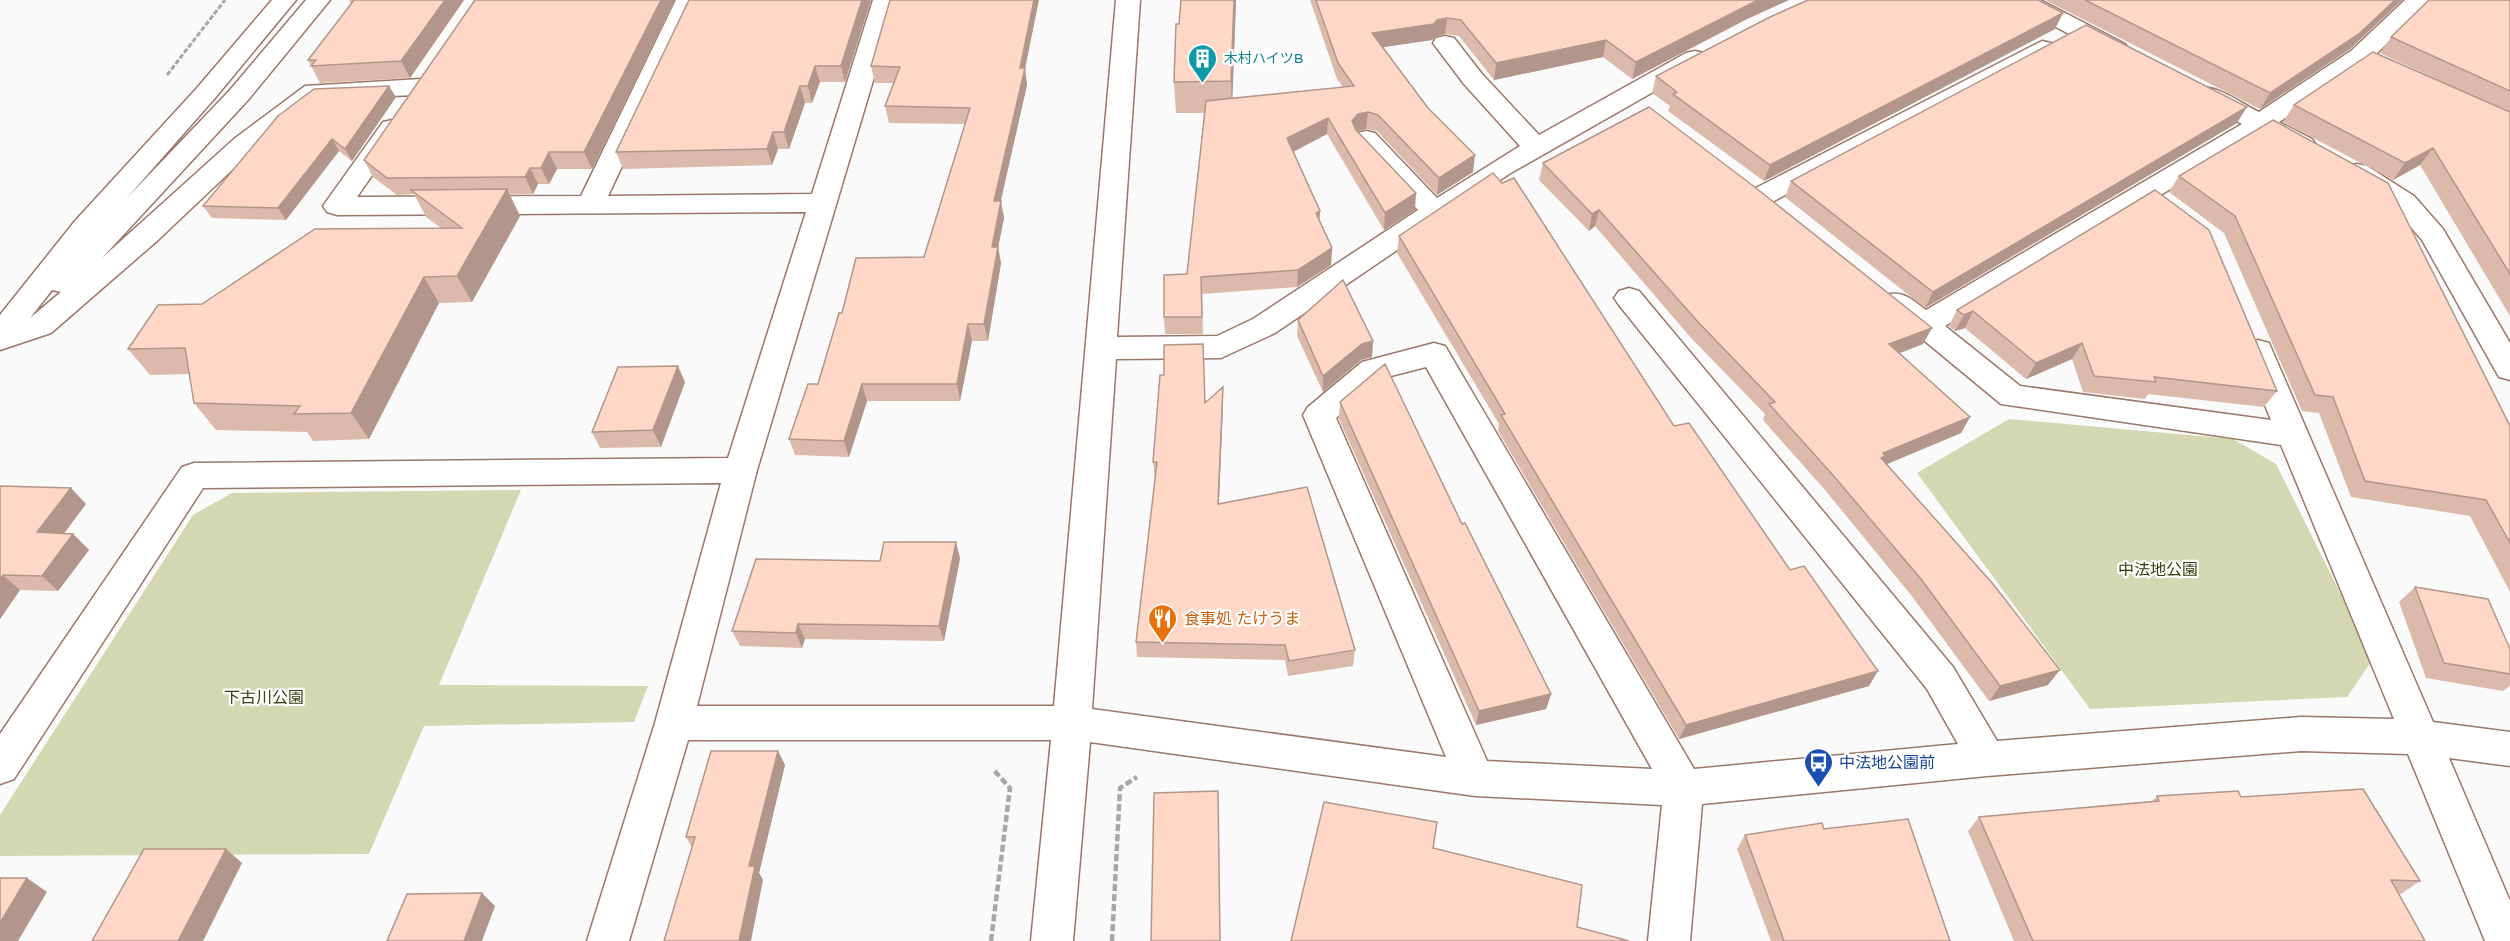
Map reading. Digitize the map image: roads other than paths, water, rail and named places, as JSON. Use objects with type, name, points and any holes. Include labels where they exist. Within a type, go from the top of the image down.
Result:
[{"type":"street","points":[[0,337],[85,227],[206,93],[284,0]]},
{"type":"street","points":[[0,337],[40,306],[125,218],[239,95],[318,0]]},
{"type":"street","points":[[591,203],[688,0]]},
{"type":"street","points":[[608,941],[674,723],[741,470],[885,0]]},
{"type":"street","points":[[1052,941],[1072,723],[1128,0]]},
{"type":"street","points":[[2022,0],[2139,61]]},
{"type":"street","points":[[1924,325],[2370,60],[2419,0]]},
{"type":"street","points":[[1789,218],[1753,190],[2078,29]]},
{"type":"street","points":[[1445,43],[1473,79],[1535,147]]},
{"type":"street","points":[[1101,348],[1221,347],[1264,326],[1535,147],[1626,94],[1716,47]]},
{"type":"street","points":[[0,337],[40,326],[148,234],[243,145],[314,91],[428,78],[337,206],[822,203]]},
{"type":"street","points":[[2180,82],[2362,175],[2404,202],[2433,235],[2510,369]]},
{"type":"street","points":[[1626,94],[1653,115]]},
{"type":"street","points":[[1365,139],[1435,212]]},
{"type":"street","points":[[2148,193],[2175,213]]},
{"type":"street","points":[[1870,282],[2012,396],[2293,435]]},
{"type":"street","points":[[1629,298],[1940,678],[1987,759]]},
{"type":"street","points":[[2248,327],[2506,941]]},
{"type":"street","points":[[1475,778],[1319,416],[1373,370],[1434,354],[1684,788],[1669,941]]},
{"type":"street","points":[[0,767],[194,476],[741,470]]},
{"type":"street","points":[[674,723],[1072,723],[1475,778],[1684,788],[1987,759],[2301,734],[2419,737],[2510,749]]},
{"type":"place","name":"木村ハイツB","points":[[1203,84]]},
{"type":"place","name":"食事処 たけうま","points":[[1163,644]]},
{"type":"place","name":"中法地公園前","points":[[1818,788]]},
{"type":"park label","name":"中法地公園","points":[[2158,569]]},
{"type":"park label","name":"下古川公園","points":[[264,697]]}]
